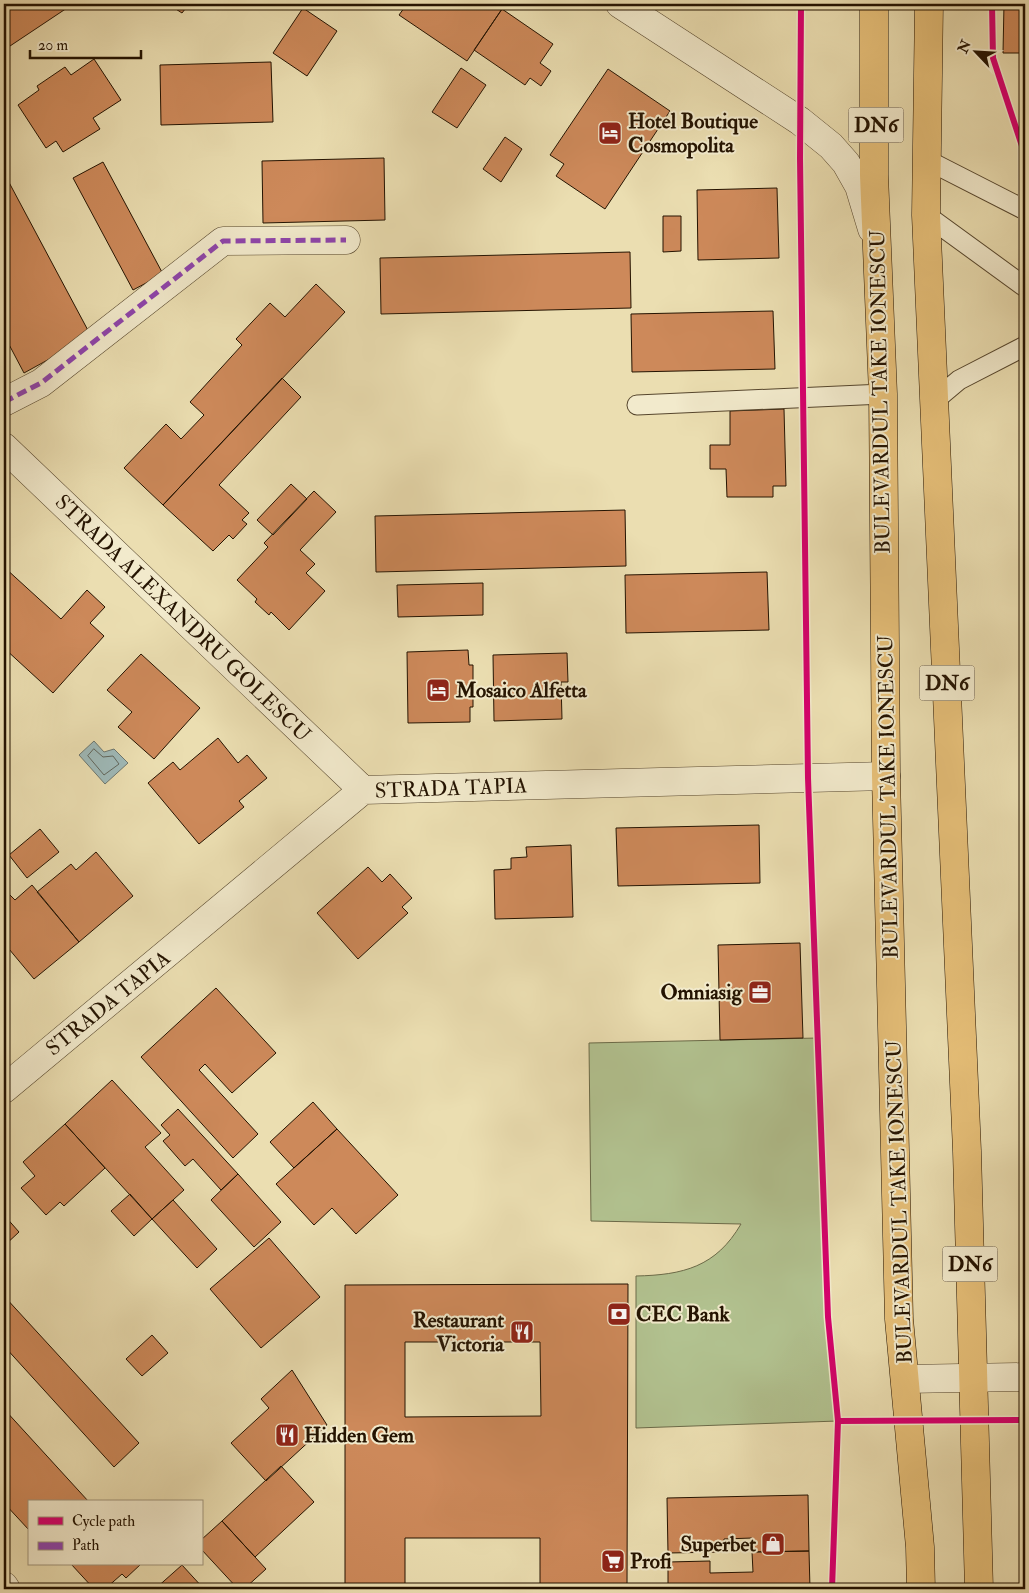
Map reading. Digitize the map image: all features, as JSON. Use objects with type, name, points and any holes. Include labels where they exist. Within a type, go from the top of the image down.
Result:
[{"type":"main road","name":"BULEVARDUL TAKE IONESCU","points":[[874,4],[877,246],[883,394],[886,776],[899,1319],[920,1547],[921,1589]]},
{"type":"main road","name":"DN6","points":[[929,4],[926,215],[966,1141],[979,1589]]},
{"type":"street","points":[[620,4],[800,121],[831,146],[846,163],[859,186],[877,246]]},
{"type":"street","points":[[4,402],[41,383],[223,241],[346,240]]},
{"type":"street","name":"STRADA ALEXANDRU GOLESCU","points":[[4,447],[363,790]]},
{"type":"street","name":"STRADA TAPIA","points":[[4,1089],[212,918],[363,790],[886,776]]},
{"type":"street","points":[[905,1378],[1025,1377]]},
{"type":"lane","points":[[927,160],[1025,210]]},
{"type":"lane","points":[[926,215],[1025,287]]},
{"type":"lane","points":[[934,401],[959,380],[1025,346]]},
{"type":"lane","points":[[637,404],[883,394]]},
{"type":"green space","points":[[818,1038],[826,1235],[838,1421],[636,1428],[636,1276],[669,1274],[697,1266],[721,1250],[741,1224],[591,1221],[589,1043]]},
{"type":"water","points":[[94,741],[104,752],[114,749],[128,763],[105,784],[79,755]]},
{"type":"building","points":[[4,4],[73,4],[4,50]]},
{"type":"building","points":[[168,4],[189,4],[182,13]]},
{"type":"building","points":[[407,4],[494,4],[502,9],[467,61],[399,15]]},
{"type":"building","points":[[1004,4],[1025,4],[1025,53],[1003,53]]},
{"type":"building","points":[[303,8],[337,31],[307,76],[273,53]]},
{"type":"building","points":[[502,9],[553,44],[540,63],[551,71],[541,86],[530,78],[525,85],[474,50]]},
{"type":"building","points":[[94,59],[121,100],[93,118],[100,129],[63,152],[56,141],[46,148],[18,105],[39,90],[37,86],[65,67],[71,75]]},
{"type":"building","points":[[271,62],[273,122],[161,125],[160,65]]},
{"type":"building","points":[[461,68],[486,85],[457,128],[432,112]]},
{"type":"building","name":"Hotel Boutique Cosmopolita","points":[[608,69],[670,111],[605,209],[556,176],[564,164],[550,155]]},
{"type":"building","points":[[505,137],[522,149],[501,182],[483,169]]},
{"type":"building","points":[[384,158],[385,220],[263,223],[262,161]]},
{"type":"building","points":[[103,162],[163,274],[133,290],[73,178]]},
{"type":"building","points":[[4,173],[91,336],[24,373],[4,335]]},
{"type":"building","points":[[777,188],[779,258],[698,260],[697,190]]},
{"type":"building","points":[[663,216],[681,216],[681,251],[663,252]]},
{"type":"building","points":[[630,252],[631,308],[381,314],[380,258]]},
{"type":"building","points":[[316,284],[345,312],[163,505],[124,468],[166,424],[181,439],[204,415],[190,402],[242,345],[236,339],[270,303],[285,317]]},
{"type":"building","points":[[773,311],[775,369],[632,372],[631,314]]},
{"type":"building","points":[[282,378],[301,397],[219,485],[249,513],[242,520],[247,524],[233,539],[229,535],[213,551],[163,505]]},
{"type":"building","points":[[784,409],[786,486],[773,486],[773,497],[727,497],[726,469],[710,469],[710,445],[730,445],[730,411]]},
{"type":"building","points":[[291,484],[307,499],[273,535],[257,520]]},
{"type":"building","points":[[314,491],[336,512],[300,550],[315,564],[306,573],[325,591],[289,630],[271,612],[269,615],[255,602],[257,599],[237,580],[268,547],[264,543]]},
{"type":"building","points":[[625,510],[626,566],[376,572],[375,516]]},
{"type":"building","points":[[4,567],[61,619],[87,590],[105,607],[90,623],[104,636],[53,693],[4,648]]},
{"type":"building","points":[[767,572],[769,630],[626,633],[625,575]]},
{"type":"building","points":[[483,583],[483,615],[398,617],[397,585]]},
{"type":"building","points":[[468,650],[469,665],[473,665],[473,707],[470,707],[470,722],[408,723],[407,652]]},
{"type":"building","points":[[567,653],[568,682],[561,682],[562,719],[494,721],[493,655]]},
{"type":"building","points":[[141,654],[200,708],[154,759],[118,727],[132,712],[107,690]]},
{"type":"building","points":[[218,738],[238,763],[247,755],[267,778],[239,801],[244,807],[199,844],[148,783],[173,762],[180,770]]},
{"type":"building","points":[[759,825],[760,883],[618,886],[616,828]]},
{"type":"building","points":[[40,829],[59,852],[27,878],[9,855]]},
{"type":"building","points":[[571,845],[573,917],[495,919],[494,870],[511,869],[511,858],[527,857],[526,847]]},
{"type":"building","points":[[96,852],[133,896],[79,942],[37,892],[71,864],[76,870]]},
{"type":"building","points":[[368,867],[382,882],[390,874],[412,898],[402,907],[408,913],[358,959],[317,913]]},
{"type":"building","points":[[32,885],[79,942],[34,979],[4,943],[4,896],[8,893],[15,900]]},
{"type":"building","name":"Omniasig","points":[[800,943],[803,1038],[720,1040],[718,945]]},
{"type":"building","points":[[216,988],[276,1053],[232,1093],[205,1064],[199,1070],[258,1134],[233,1158],[141,1057]]},
{"type":"building","points":[[112,1080],[161,1133],[145,1147],[184,1190],[152,1219],[65,1124]]},
{"type":"building","points":[[313,1102],[337,1129],[294,1168],[270,1142]]},
{"type":"building","points":[[178,1109],[238,1174],[221,1190],[193,1159],[185,1166],[163,1141],[170,1135],[161,1125]]},
{"type":"building","points":[[65,1124],[105,1168],[64,1206],[60,1202],[46,1215],[21,1188],[35,1176],[23,1162]]},
{"type":"building","points":[[337,1129],[398,1195],[356,1234],[332,1208],[314,1225],[276,1184]]},
{"type":"building","points":[[238,1174],[281,1222],[254,1247],[211,1200]]},
{"type":"building","points":[[130,1194],[152,1219],[134,1236],[111,1211]]},
{"type":"building","points":[[173,1200],[217,1249],[197,1268],[152,1219]]},
{"type":"building","points":[[4,1215],[19,1232],[4,1246]]},
{"type":"building","points":[[269,1238],[320,1297],[261,1348],[210,1289]]},
{"type":"building","points":[[628,1284],[627,1589],[540,1589],[540,1538],[405,1538],[405,1589],[345,1589],[345,1285]],"holes":[[[405,1342],[540,1342],[541,1416],[405,1417]]]},
{"type":"building","points":[[4,1296],[139,1443],[114,1467],[4,1346]]},
{"type":"building","points":[[152,1335],[168,1353],[142,1376],[126,1359]]},
{"type":"building","points":[[292,1370],[327,1425],[266,1481],[231,1443],[269,1408],[261,1399]]},
{"type":"building","points":[[4,1409],[87,1500],[28,1500],[28,1529],[4,1503]]},
{"type":"building","points":[[281,1466],[314,1502],[255,1557],[222,1521]]},
{"type":"building","points":[[808,1495],[809,1551],[752,1552],[752,1538],[724,1539],[724,1552],[668,1553],[667,1498]]},
{"type":"building","points":[[222,1521],[266,1569],[244,1589],[238,1589],[202,1550],[202,1539]]},
{"type":"building","points":[[809,1551],[810,1589],[668,1589],[668,1562],[710,1561],[710,1573],[753,1572],[752,1552]]},
{"type":"building","points":[[73,1566],[139,1566],[126,1578],[122,1574],[105,1589],[94,1589]]},
{"type":"building","points":[[183,1566],[204,1589],[155,1589]]},
{"type":"marked path","points":[[4,402],[41,383],[223,241],[346,240]]},
{"type":"cycle path","points":[[801,4],[800,158],[808,778],[828,1317],[838,1421],[832,1589]]},
{"type":"cycle path","points":[[992,4],[993,58],[1022,146],[1025,473]]},
{"type":"cycle path","points":[[838,1421],[1025,1420]]},
{"type":"place","name":"Hotel Boutique Cosmopolita","points":[[610,133]]},
{"type":"place","name":"Mosaico Alfetta","points":[[438,690]]},
{"type":"place","name":"Omniasig","points":[[760,992]]},
{"type":"place","name":"CEC Bank","points":[[619,1314]]},
{"type":"place","name":"Restaurant Victoria","points":[[522,1332]]},
{"type":"place","name":"Hidden Gem","points":[[287,1435]]},
{"type":"place","name":"Superbet","points":[[773,1544]]},
{"type":"place","name":"Profi","points":[[613,1561]]}]
